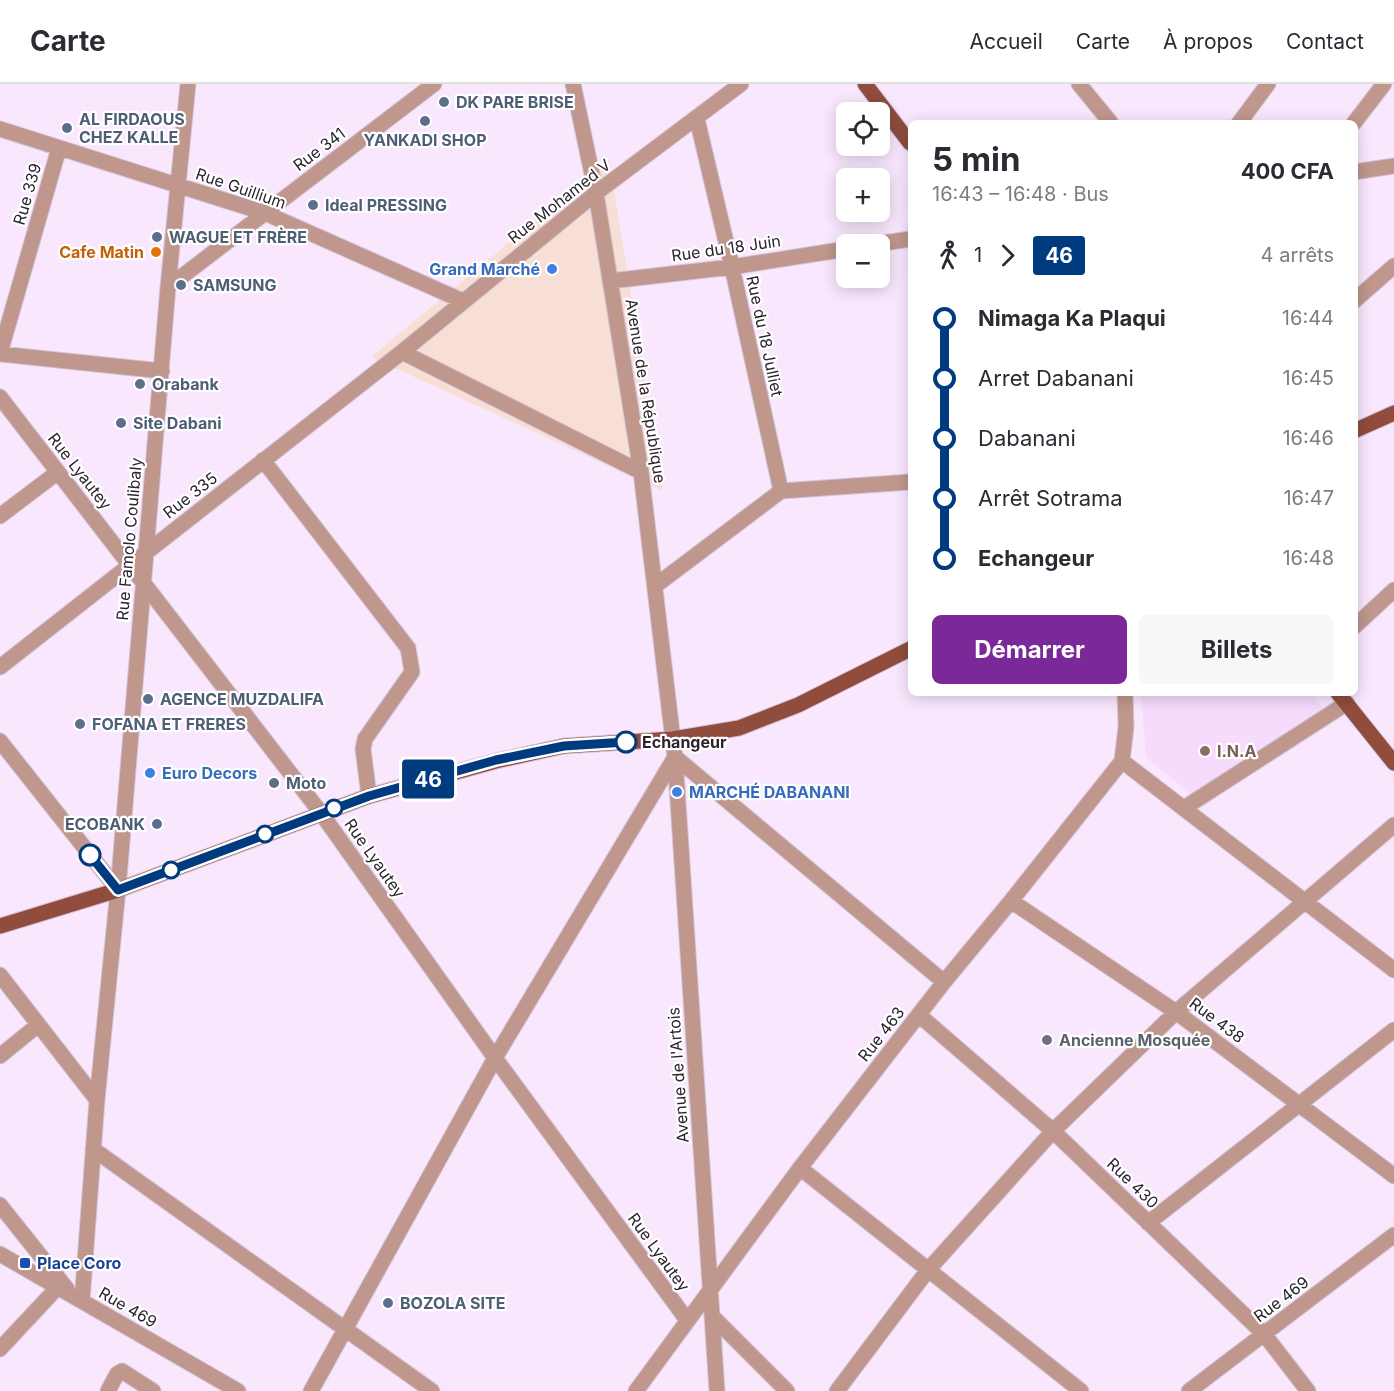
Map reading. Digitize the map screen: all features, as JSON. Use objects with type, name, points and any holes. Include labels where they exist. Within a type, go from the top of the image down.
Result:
[{"type":"main road","points":[[866,84],[908,139]]},
{"type":"main road","points":[[1358,428],[1394,412]]},
{"type":"main road","points":[[0,926],[118,890],[369,796],[496,760],[564,746],[673,739],[739,728],[798,705],[908,650]]},
{"type":"main road","points":[[1342,698],[1394,763]]},
{"type":"street","name":"Rue Famolo Coulibaly","points":[[77,1299],[118,890],[168,287],[188,84]]},
{"type":"street","name":"Rue 341","points":[[168,287],[434,84]]},
{"type":"street","name":"Avenue de la République","points":[[573,84],[596,193],[641,472],[673,739]]},
{"type":"street","name":"Rue Mohamed V","points":[[402,352],[596,193],[741,84]]},
{"type":"street","points":[[1079,84],[1109,120]]},
{"type":"street","points":[[1241,120],[1268,84]]},
{"type":"street","points":[[1356,120],[1384,84]]},
{"type":"street","name":"Rue du 18 Julliet","points":[[697,119],[781,491]]},
{"type":"street","name":"Rue Guillium","points":[[0,129],[265,213],[463,301]]},
{"type":"street","name":"Rue 339","points":[[0,353],[59,148]]},
{"type":"street","points":[[1358,170],[1394,166]]},
{"type":"street","points":[[890,242],[908,239]]},
{"type":"street","name":"Rue du 18 Juin","points":[[610,280],[732,267],[836,251]]},
{"type":"street","points":[[1358,298],[1394,266]]},
{"type":"street","points":[[402,352],[641,472]]},
{"type":"street","name":"Rue 335","points":[[0,667],[402,352]]},
{"type":"street","points":[[0,353],[162,371]]},
{"type":"street","name":"Rue Lyautey","points":[[0,397],[321,813],[495,1058],[687,1320]]},
{"type":"street","points":[[263,460],[408,648],[412,672],[365,739],[363,749],[369,796]]},
{"type":"street","points":[[0,516],[58,472]]},
{"type":"street","points":[[655,586],[781,491],[908,482]]},
{"type":"street","points":[[1358,623],[1394,590]]},
{"type":"street","points":[[1125,696],[1126,727],[1122,761],[1394,970]]},
{"type":"street","points":[[1184,808],[1342,698]]},
{"type":"street","name":"Avenue de l'Artois","points":[[673,739],[717,1391]]},
{"type":"street","points":[[0,741],[118,890]]},
{"type":"street","points":[[311,1391],[495,1058],[675,757],[944,982]]},
{"type":"street","name":"Rue 463","points":[[636,1391],[800,1168],[944,982],[1122,761]]},
{"type":"street","points":[[837,1391],[928,1270],[1053,1131],[1176,1012],[1394,825]]},
{"type":"street","name":"Rue 438","points":[[1011,901],[1176,1012],[1394,1176]]},
{"type":"street","points":[[0,975],[97,1100]]},
{"type":"street","name":"Rue 430","points":[[919,1015],[1053,1131],[1264,1334],[1308,1391]]},
{"type":"street","points":[[0,1056],[38,1026]]},
{"type":"street","points":[[1148,1223],[1394,1030]]},
{"type":"street","points":[[93,1149],[432,1391]]},
{"type":"street","points":[[800,1168],[1081,1391]]},
{"type":"street","points":[[0,1204],[77,1299]]},
{"type":"street","name":"Rue 469","points":[[1189,1391],[1394,1235]]},
{"type":"street","name":"Rue 469","points":[[0,1254],[238,1391]]},
{"type":"street","points":[[0,1348],[57,1288]]},
{"type":"street","points":[[712,1316],[787,1391]]},
{"type":"street","points":[[108,1391],[117,1374],[122,1371],[153,1391]]},
{"type":"shaded area","name":"Grand Marché","points":[[609,160],[663,491],[371,357]]},
{"type":"shaded area","name":"I.N.A","points":[[1141,696],[1314,696],[1323,708],[1321,715],[1193,796],[1146,757]]},
{"type":"bus line","name":"46","points":[[90,855],[118,890],[369,796],[496,760],[564,746],[626,742]]},
{"type":"place","name":"DK PARE BRISE","points":[[444,102]]},
{"type":"place","name":"YANKADI SHOP","points":[[425,121]]},
{"type":"place","name":"AL FIRDAOUS CHEZ KALLE","points":[[67,128]]},
{"type":"place","name":"Ideal PRESSING","points":[[313,205]]},
{"type":"place","name":"WAGUE ET FRÈRE","points":[[157,237]]},
{"type":"place","name":"Cafe Matin","points":[[156,252]]},
{"type":"place","name":"Grand Marché","points":[[552,269]]},
{"type":"place","name":"SAMSUNG","points":[[181,285]]},
{"type":"place","name":"Orabank","points":[[140,384]]},
{"type":"place","name":"Site Dabani","points":[[121,423]]},
{"type":"place","name":"AGENCE MUZDALIFA","points":[[148,699]]},
{"type":"place","name":"FOFANA ET FRERES","points":[[80,724]]},
{"type":"place","name":"Echangeur","points":[[626,742]]},
{"type":"place","name":"I.N.A","points":[[1205,751]]},
{"type":"place","name":"Euro Decors","points":[[150,773]]},
{"type":"place","name":"Moto","points":[[274,783]]},
{"type":"place","name":"MARCHÉ DABANANI","points":[[677,792]]},
{"type":"place","name":"ECOBANK","points":[[157,824]]},
{"type":"place","name":"Ancienne Mosquée","points":[[1047,1040]]},
{"type":"place","name":"Place Coro","points":[[25,1263]]},
{"type":"place","name":"BOZOLA SITE","points":[[388,1303]]}]
